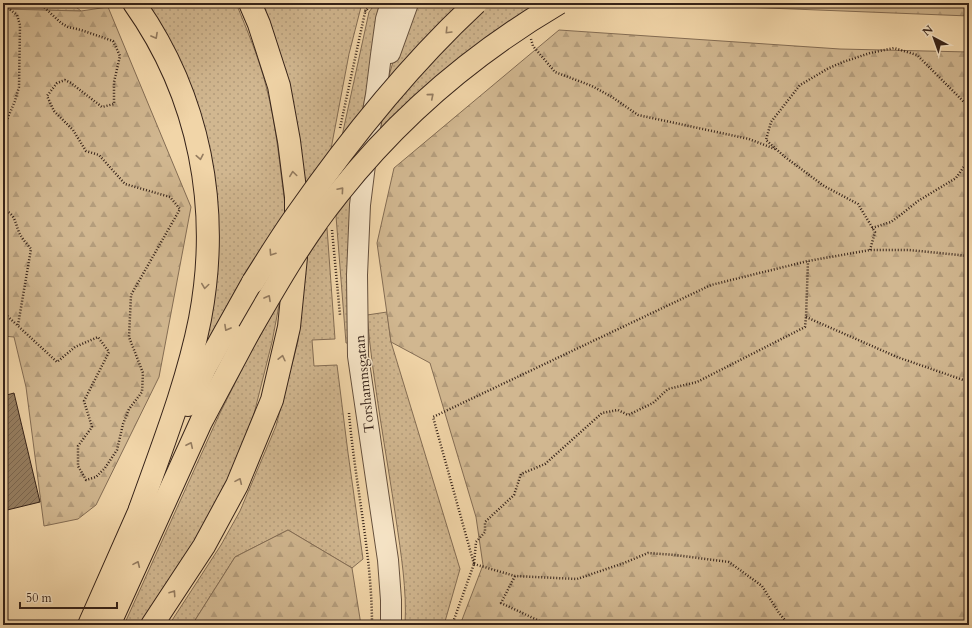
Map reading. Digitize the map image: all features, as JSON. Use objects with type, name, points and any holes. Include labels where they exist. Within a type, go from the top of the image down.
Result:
[{"type":"highway","points":[[134,3],[147,21],[169,60],[185,99],[197,143],[206,187],[208,218],[206,283],[200,320],[183,383],[140,509]]},
{"type":"highway","points":[[152,625],[204,546],[237,485],[272,400],[289,327],[296,257],[296,197],[289,141],[279,86],[259,24],[250,3]]},
{"type":"highway","points":[[89,625],[140,509],[205,368],[253,282],[295,217],[362,128],[397,86],[476,3]]},
{"type":"highway","points":[[109,625],[201,422],[272,291],[337,194],[373,153],[417,108],[471,61],[524,24],[559,3]]},
{"type":"street","name":"Torshamnsgatan","points":[[391,3],[386,19],[380,55],[376,95],[369,133],[360,205],[357,275],[358,356],[388,560],[391,625]]},
{"type":"street","name":"Torshamnsgatan","points":[[376,95],[408,3]]},
{"type":"path","points":[[3,312],[58,362],[75,347],[98,337],[109,352],[84,401],[92,427],[78,446],[78,466],[80,471],[86,480],[96,477],[105,468],[117,450],[123,424],[129,409],[142,392],[143,373],[129,337],[131,295],[180,209],[170,197],[125,184],[99,155],[86,151],[72,130],[54,111],[47,96],[57,83],[65,80],[102,107],[114,104],[114,82],[120,56],[113,41],[68,27],[60,23],[44,7],[44,3]]},
{"type":"path","points":[[364,13],[372,3]]},
{"type":"path","points":[[3,4],[17,15],[20,25],[19,87],[15,101],[3,129]]},
{"type":"path","points":[[530,35],[533,46],[555,72],[592,86],[612,97],[638,115],[749,139],[777,150]]},
{"type":"path","points":[[870,250],[875,232],[858,204],[824,186],[766,140],[771,122],[800,85],[829,68],[870,53],[894,48],[917,55],[969,107]]},
{"type":"path","points":[[872,228],[891,222],[918,201],[956,178],[965,165],[969,163]]},
{"type":"path","points":[[3,210],[7,211],[16,220],[20,235],[31,249],[18,326]]},
{"type":"path","points":[[474,564],[433,417],[711,285],[808,261],[870,250],[909,250],[969,256]]},
{"type":"path","points":[[452,625],[474,564],[476,542],[485,532],[485,522],[514,495],[521,474],[545,464],[602,413],[618,410],[628,415],[653,403],[668,389],[697,382],[805,327],[808,261]]},
{"type":"path","points":[[806,317],[897,357],[969,382]]},
{"type":"path","points":[[474,564],[515,576],[577,578],[624,563],[648,553],[676,554],[729,562],[762,586],[779,613],[789,625]]},
{"type":"path","points":[[515,576],[501,603],[548,625]]},
{"type":"green space","points":[[3,3],[71,3],[81,11],[3,9]]},
{"type":"green space","points":[[143,3],[236,3],[260,65],[270,101],[286,212],[240,282],[208,340],[202,339],[213,186]]},
{"type":"green space","points":[[260,3],[362,3],[349,54],[331,149],[304,185]]},
{"type":"green space","points":[[376,3],[382,3],[363,109],[342,136],[369,12]]},
{"type":"green space","points":[[420,3],[460,3],[388,79],[397,49],[409,20]]},
{"type":"green space","points":[[488,3],[540,3],[379,133],[381,118],[472,18]]},
{"type":"green space","points":[[969,3],[969,16],[667,4]]},
{"type":"green space","points":[[108,7],[191,207],[159,377],[96,505],[78,519],[44,526],[26,387],[14,337],[3,336],[3,9],[81,11]]},
{"type":"green space","points":[[559,30],[840,49],[969,52],[969,625],[460,625],[483,565],[476,517],[430,363],[391,342],[377,243],[394,168]]},
{"type":"green space","points":[[351,196],[348,343],[346,343],[336,216]]},
{"type":"green space","points":[[327,228],[335,339],[312,340],[314,366],[337,365],[363,559],[352,568],[288,530],[235,557],[192,625],[169,625],[221,545],[240,511],[276,426],[298,341],[305,260]]},
{"type":"green space","points":[[280,300],[272,342],[253,418],[225,487],[195,542],[141,625],[124,625],[219,415],[247,359]]},
{"type":"green space","points":[[387,312],[391,342],[460,569],[444,625],[405,625],[402,559],[376,392],[367,315]]},
{"type":"green space","points":[[288,530],[352,568],[361,625],[192,625],[235,557]]},
{"type":"building","points":[[14,393],[40,502],[3,511],[3,396]]}]
